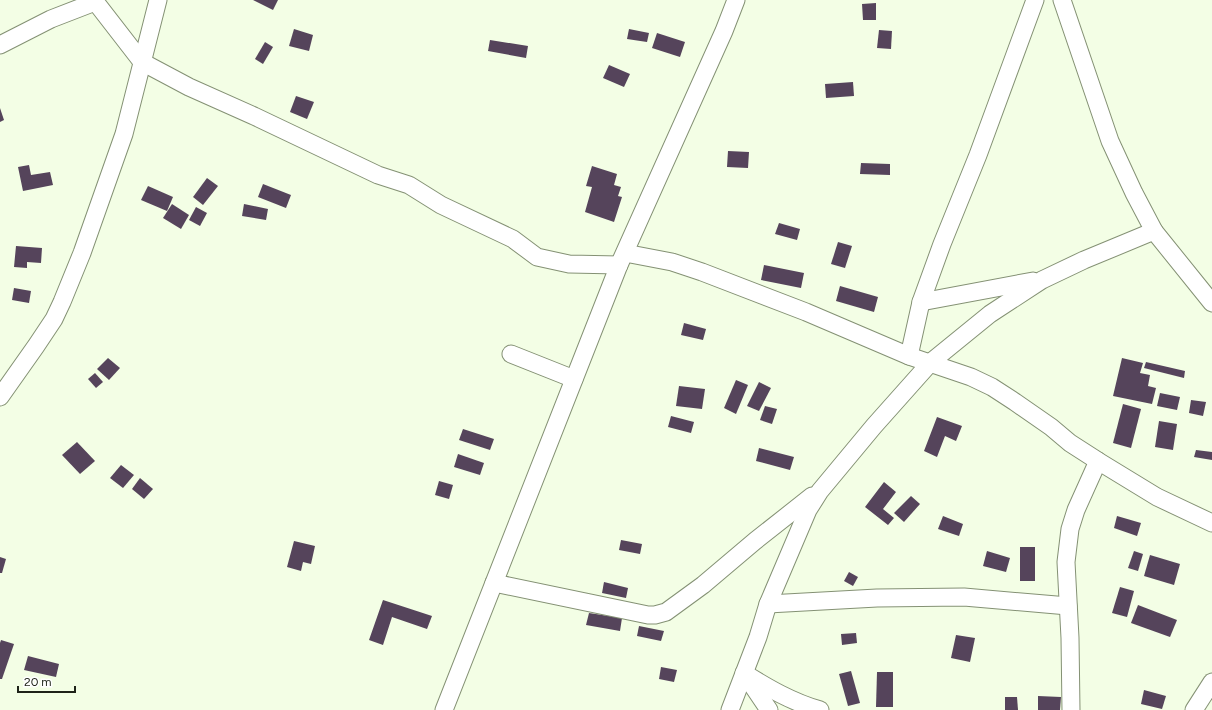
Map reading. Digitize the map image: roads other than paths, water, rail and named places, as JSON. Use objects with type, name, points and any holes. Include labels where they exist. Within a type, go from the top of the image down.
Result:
[{"type":"street","points":[[0,398],[44,335],[62,302],[82,253],[124,134],[158,0]]},
{"type":"street","points":[[444,710],[622,259],[724,31],[736,0]]},
{"type":"street","points":[[910,356],[921,302],[942,244],[978,155],[1035,0]]},
{"type":"street","points":[[1062,0],[1110,141],[1134,192],[1154,231],[1212,303]]},
{"type":"street","points":[[0,45],[51,19],[95,1],[142,62],[189,87],[382,177],[409,185],[441,204],[513,239],[537,257],[569,264],[622,259],[672,262],[813,315],[910,356],[971,377],[992,387],[1015,402],[1052,428],[1070,443],[1098,461],[1156,496],[1212,523]]},
{"type":"street","points":[[730,710],[758,637],[768,604],[808,510],[820,491],[874,426],[931,362],[990,314],[1042,280],[1084,260],[1154,231]]},
{"type":"street","points":[[921,302],[1042,280]]},
{"type":"street","points":[[511,354],[574,379]]},
{"type":"street","points":[[1071,710],[1070,638],[1066,562],[1070,529],[1076,510],[1098,461]]},
{"type":"street","points":[[494,583],[648,615],[660,614],[666,612],[703,585],[755,541],[820,491]]},
{"type":"street","points":[[768,604],[877,598],[964,597],[1068,606]]},
{"type":"street","points":[[744,673],[769,710]]},
{"type":"street","points":[[744,673],[785,697],[805,706],[820,710]]},
{"type":"street","points":[[1194,710],[1212,682]]}]
